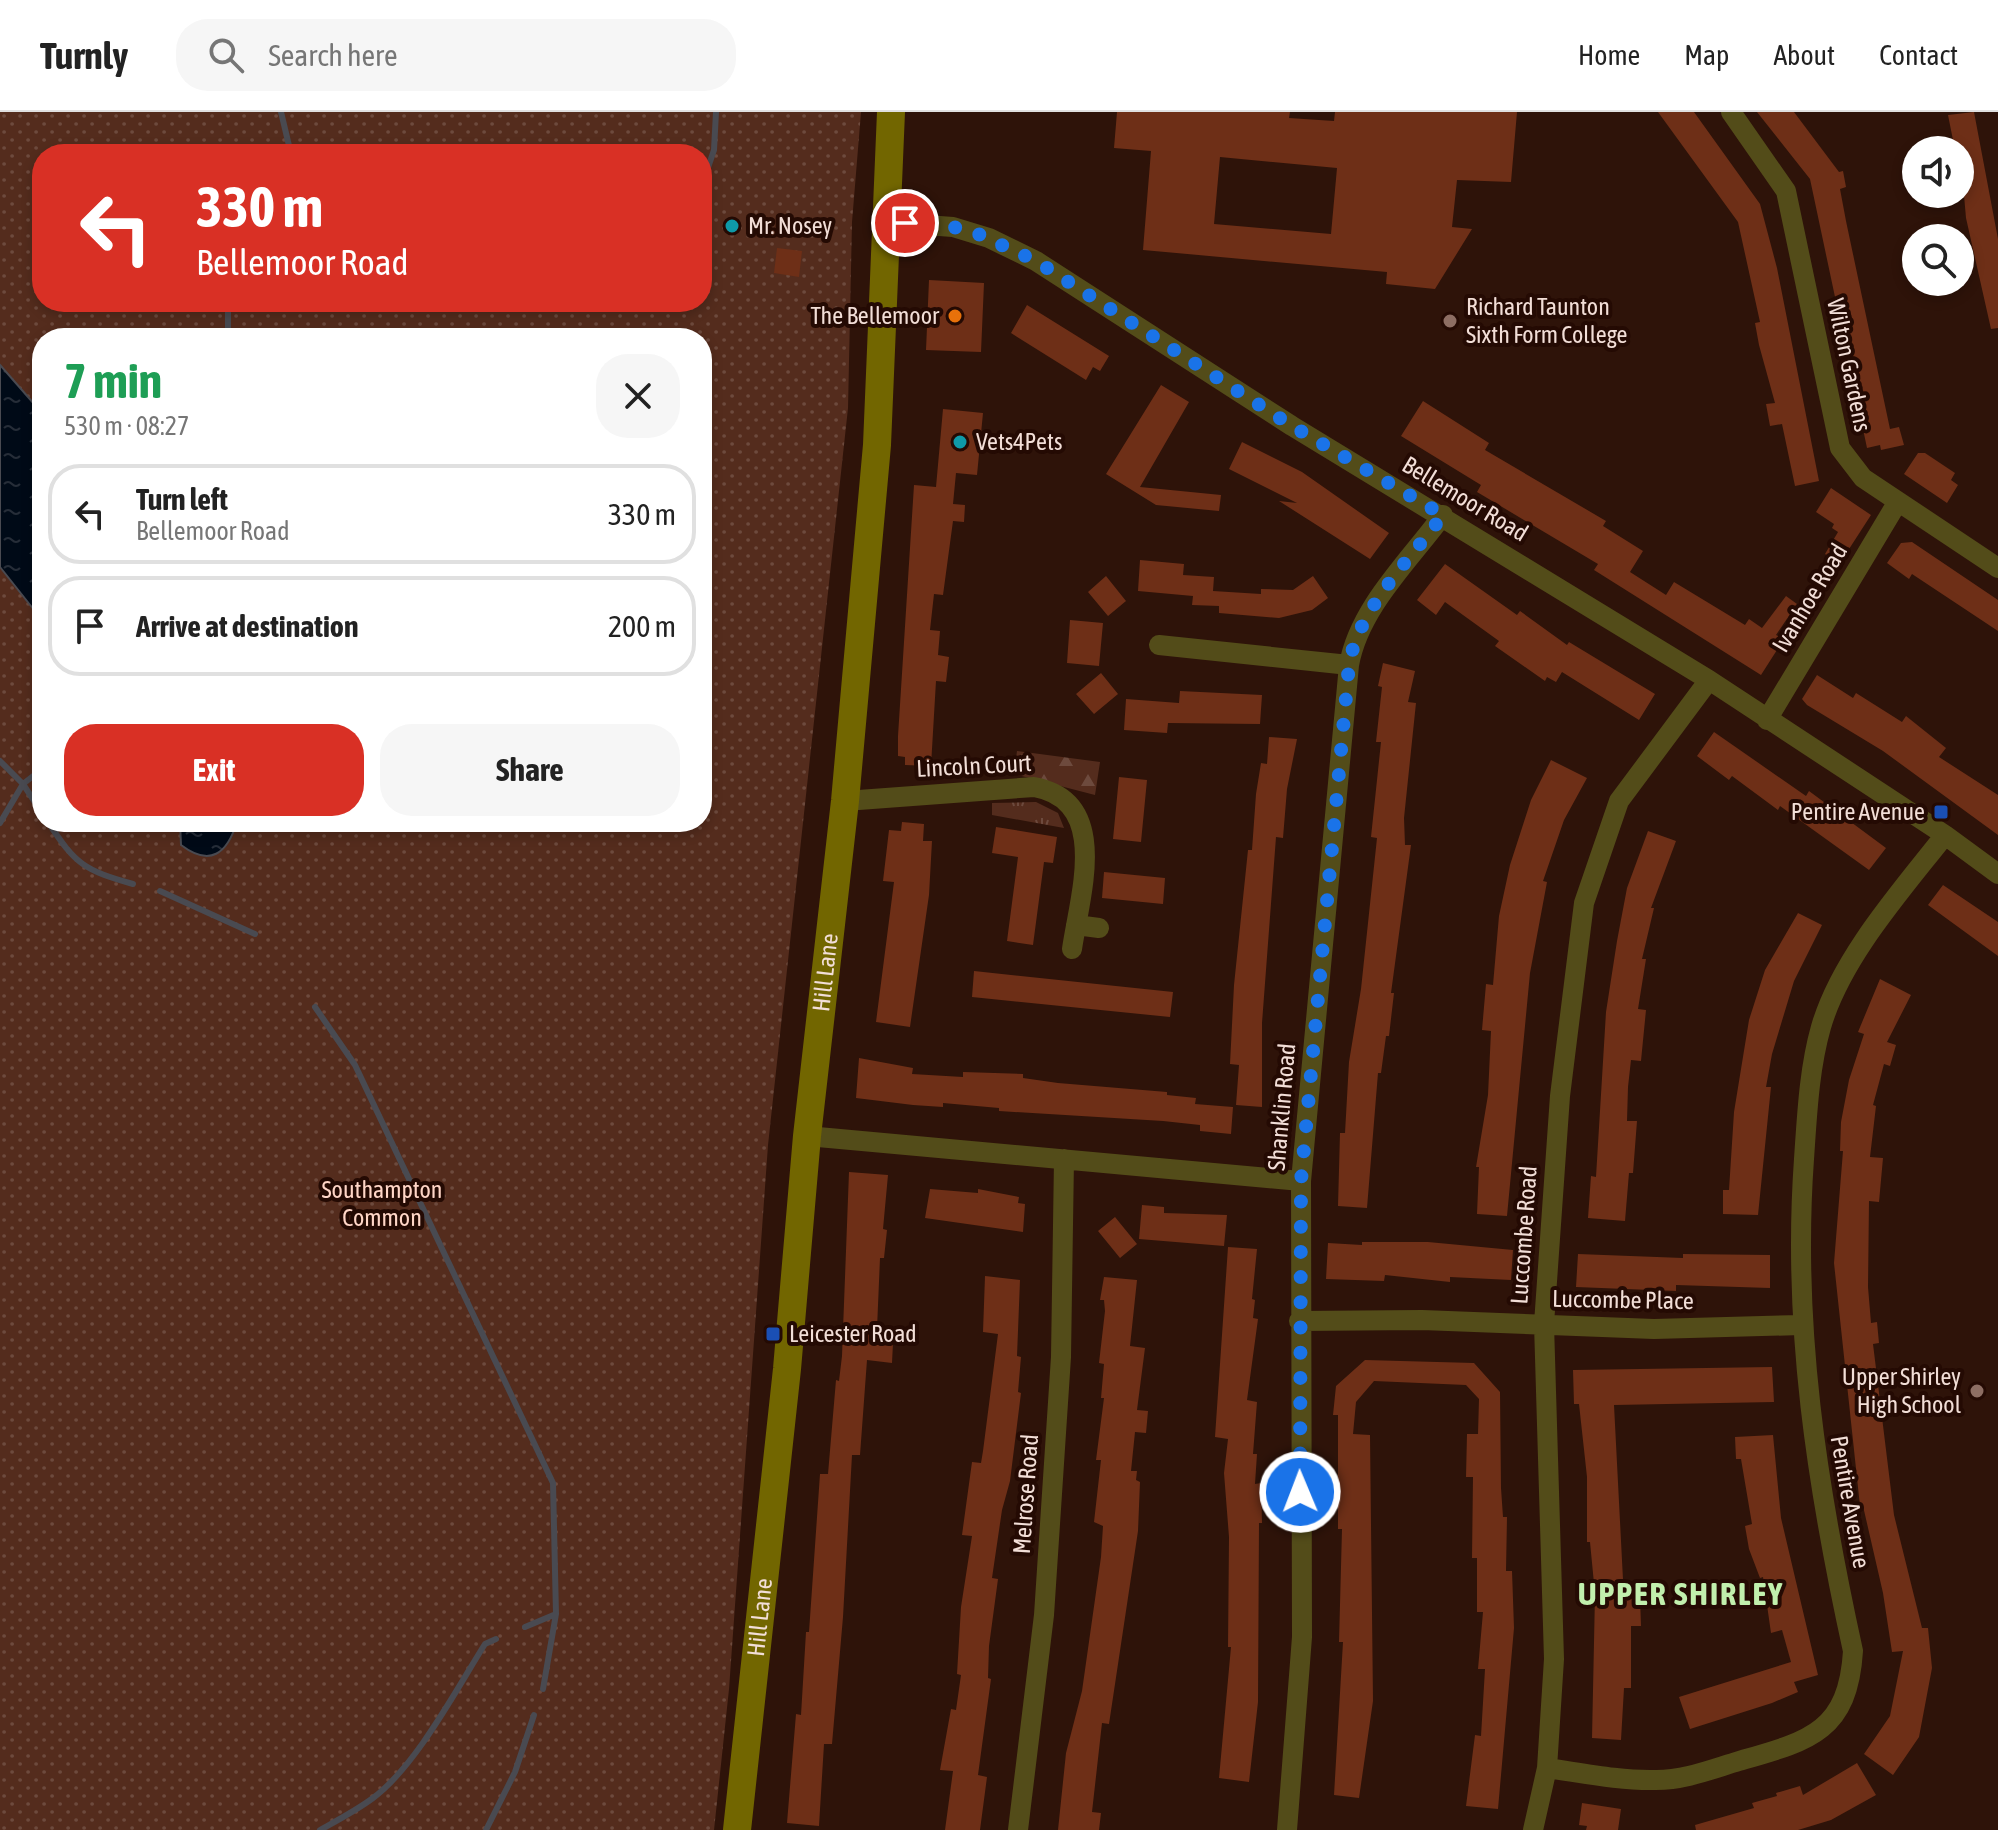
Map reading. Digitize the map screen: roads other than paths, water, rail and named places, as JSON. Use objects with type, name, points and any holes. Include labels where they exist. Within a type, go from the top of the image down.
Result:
[{"type":"street","name":"Hill Lane","points":[[737,1830],[785,1383],[807,1136],[845,801],[877,445],[891,112]]},
{"type":"street","name":"Wilton Gardens","points":[[1731,112],[1786,191],[1840,448],[1863,478],[1998,568]]},
{"type":"street","name":"Bellemoor Road","points":[[884,222],[953,227],[989,238],[1026,256],[1292,426],[1443,515],[1709,680],[1945,835],[1998,874]]},
{"type":"street","name":"Ivanhoe Road","points":[[1767,720],[1897,503]]},
{"type":"street","name":"Shanklin Road","points":[[1287,1830],[1302,1637],[1301,1181],[1349,665],[1354,640],[1366,616],[1443,515]]},
{"type":"street","points":[[1159,645],[1349,665]]},
{"type":"street","name":"Luccombe Road","points":[[1533,1830],[1547,1768],[1554,1659],[1544,1324],[1560,1096],[1584,903],[1619,801],[1709,680]]},
{"type":"street","name":"Lincoln Court","points":[[845,801],[1034,787],[1048,789],[1073,806],[1085,832],[1072,949]]},
{"type":"street","name":"Pentire Avenue","points":[[1547,1768],[1651,1781],[1677,1780],[1798,1744],[1827,1726],[1842,1707],[1851,1682],[1853,1651],[1811,1434],[1801,1325],[1799,1223],[1806,1124],[1821,1027],[1832,997],[1879,918],[1945,835]]},
{"type":"street","points":[[1076,925],[1099,928]]},
{"type":"street","points":[[807,1136],[1301,1181]]},
{"type":"street","name":"Melrose Road","points":[[1018,1830],[1044,1615],[1061,1357],[1064,1159]]},
{"type":"street","name":"Luccombe Place","points":[[1299,1321],[1544,1324],[1654,1329],[1801,1325]]},
{"type":"water","points":[[0,365],[32,402],[32,607],[0,567]]},
{"type":"water","points":[[180,832],[233,832],[223,849],[209,856],[191,852],[181,845]]},
{"type":"waterway","points":[[281,112],[289,144]]},
{"type":"waterway","points":[[712,156],[716,112]]},
{"type":"waterway","points":[[228,312],[228,328]]},
{"type":"waterway","points":[[0,761],[32,798]]},
{"type":"waterway","points":[[0,823],[23,784],[32,777]]},
{"type":"waterway","points":[[55,832],[74,857],[92,870],[133,884]]},
{"type":"waterway","points":[[160,891],[255,934]]},
{"type":"waterway","points":[[315,1007],[355,1065],[553,1483],[556,1614],[525,1627]]},
{"type":"waterway","points":[[543,1689],[556,1614]]},
{"type":"waterway","points":[[320,1830],[373,1798],[405,1767],[485,1644],[496,1639]]},
{"type":"waterway","points":[[486,1830],[515,1772],[534,1715]]},
{"type":"place","name":"Mr. Nosey","points":[[732,226]]},
{"type":"place","name":"The Bellemoor","points":[[955,316]]},
{"type":"place","name":"Richard Taunton Sixth Form College","points":[[1450,321]]},
{"type":"place","name":"Vets4Pets","points":[[960,442]]},
{"type":"place","name":"Pentire Avenue","points":[[1941,812]]},
{"type":"place","name":"Leicester Road","points":[[773,1334]]},
{"type":"place","name":"Upper Shirley High School","points":[[1977,1391]]},
{"type":"district","name":"UPPER SHIRLEY","points":[[1681,1594]]},
{"type":"park label","name":"Southampton Common","points":[[382,1204]]}]
